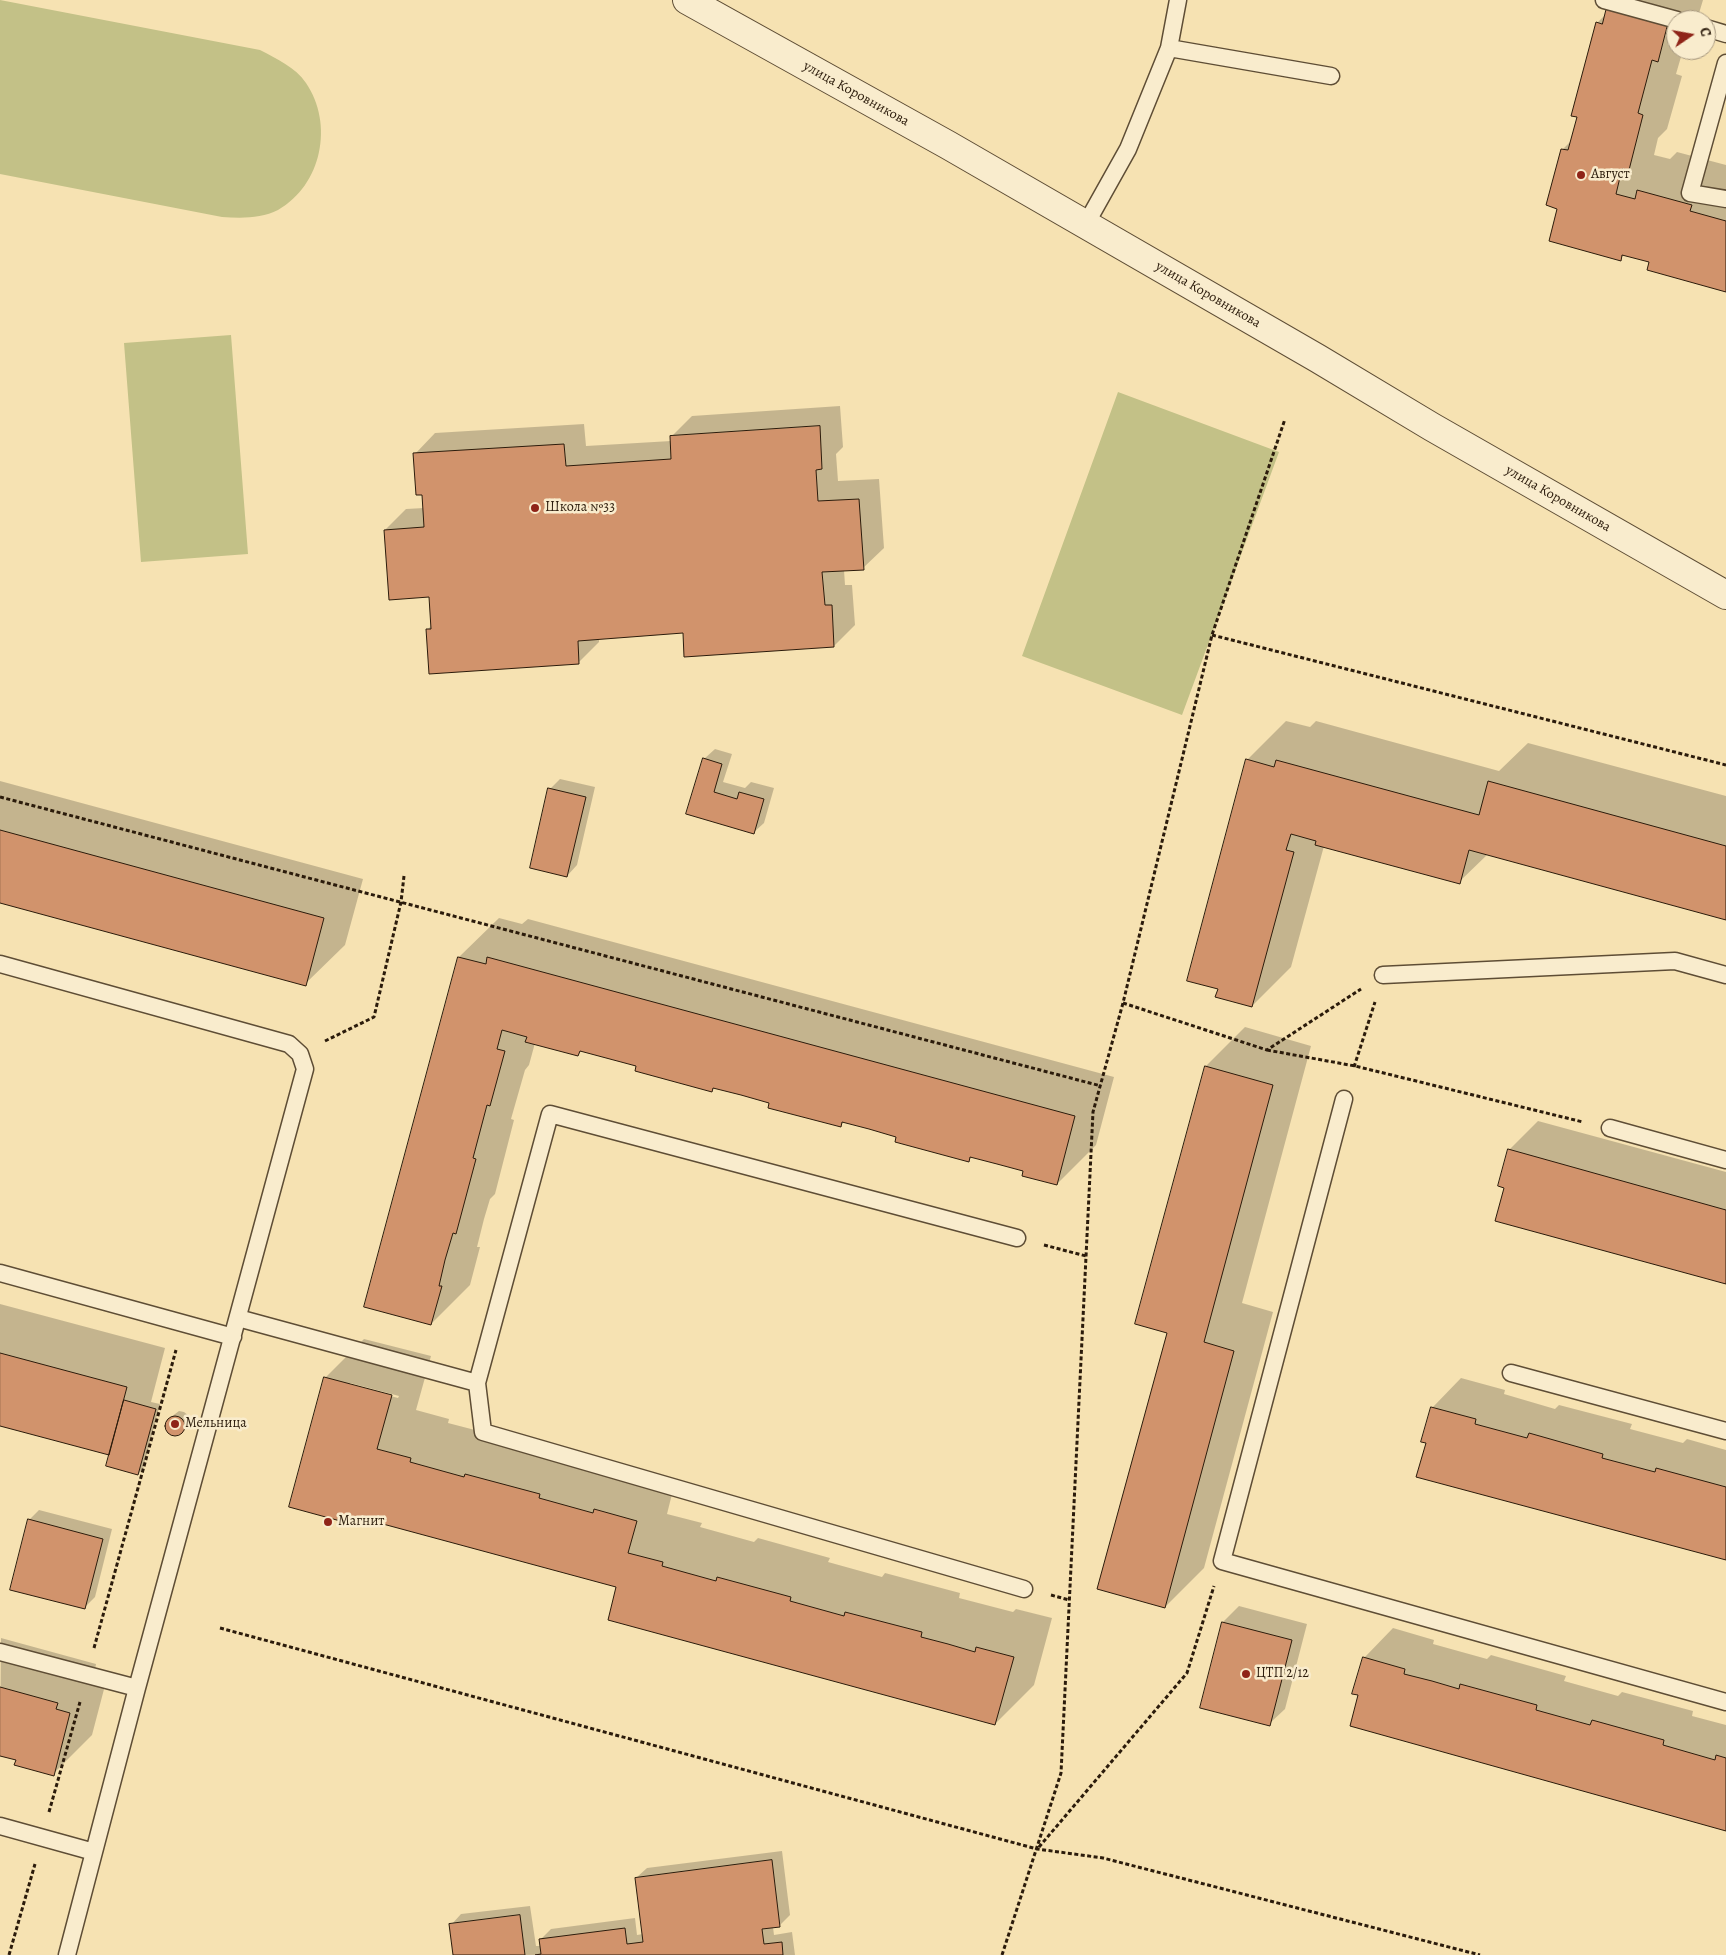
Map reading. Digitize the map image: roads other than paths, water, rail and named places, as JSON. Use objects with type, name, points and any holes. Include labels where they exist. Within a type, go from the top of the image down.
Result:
[{"type":"street","name":"улица Коровникова","points":[[687,0],[1086,224],[1432,427],[1726,595]]},
{"type":"lane","points":[[1086,224],[1128,150],[1169,48],[1178,0]]},
{"type":"lane","points":[[1604,0],[1666,17]]},
{"type":"lane","points":[[1169,48],[1331,76]]},
{"type":"lane","points":[[1726,63],[1690,193],[1726,200]]},
{"type":"lane","points":[[1383,975],[1675,961],[1726,975]]},
{"type":"lane","points":[[0,964],[289,1044],[300,1054],[306,1069],[66,1955]]},
{"type":"lane","points":[[1344,1099],[1222,1561],[1726,1702]]},
{"type":"lane","points":[[1017,1238],[550,1114],[477,1383],[483,1432],[1024,1589]]},
{"type":"lane","points":[[1610,1128],[1726,1160]]},
{"type":"lane","points":[[0,1273],[233,1337]]},
{"type":"lane","points":[[238,1318],[477,1383]]},
{"type":"lane","points":[[1511,1373],[1726,1431]]},
{"type":"lane","points":[[0,1652],[137,1688]]},
{"type":"lane","points":[[0,1826],[94,1852]]},
{"type":"place","name":"Август","points":[[1581,175]]},
{"type":"place","name":"Школа №33","points":[[535,508]]},
{"type":"place","name":"Мельница","points":[[175,1424]]},
{"type":"place","name":"Магнит","points":[[328,1522]]},
{"type":"place","name":"ЦТП 2/12","points":[[1246,1674]]}]
